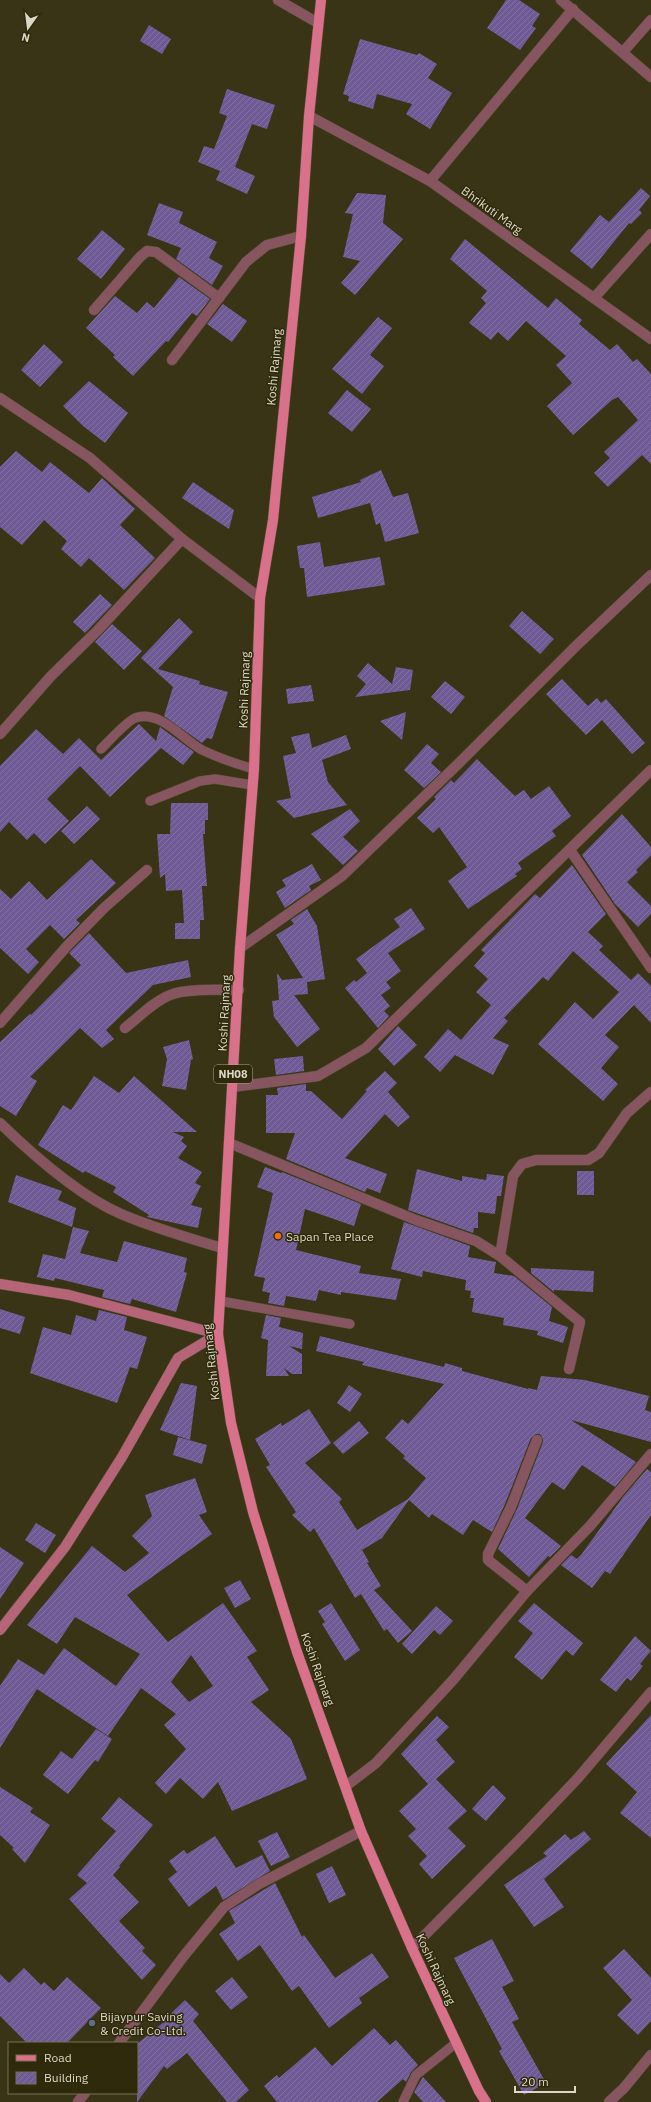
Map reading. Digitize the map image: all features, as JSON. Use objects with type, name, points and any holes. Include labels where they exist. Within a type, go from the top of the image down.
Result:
[{"type":"main road","name":"Koshi Rajmarg","points":[[321,0],[309,116],[301,236],[273,520],[260,598],[254,769],[240,948],[239,990],[222,1248],[218,1334],[231,1423],[253,1512],[297,1652],[361,1831],[412,1948],[479,2091],[486,2102]]},
{"type":"street","points":[[278,0],[318,24]]},
{"type":"street","points":[[561,0],[651,76]]},
{"type":"street","points":[[430,181],[573,9]]},
{"type":"street","points":[[623,52],[651,20]]},
{"type":"street","name":"Bhrikuti Marg","points":[[309,116],[430,181],[651,339]]},
{"type":"street","points":[[594,298],[651,234]]},
{"type":"street","points":[[172,360],[246,262],[267,245],[301,236]]},
{"type":"street","points":[[94,310],[147,251],[156,252],[219,298]]},
{"type":"street","points":[[0,398],[90,458],[182,540],[260,598]]},
{"type":"street","points":[[0,734],[51,676],[97,631],[182,540]]},
{"type":"street","points":[[240,948],[342,876],[457,765],[576,646],[651,575]]},
{"type":"street","points":[[232,1087],[318,1076],[366,1048],[651,770]]},
{"type":"street","points":[[570,850],[651,968]]},
{"type":"street","points":[[0,1023],[67,946],[104,908],[147,870]]},
{"type":"street","points":[[125,1028],[152,1006],[171,994],[207,989],[239,990]]},
{"type":"street","points":[[500,1256],[513,1176],[522,1164],[536,1160],[588,1160],[599,1153],[627,1113],[651,1092]]},
{"type":"street","points":[[0,1123],[15,1138],[82,1192],[114,1210],[163,1230],[222,1248]]},
{"type":"street","points":[[229,1143],[416,1220],[476,1241],[500,1256],[580,1322],[569,1369]]},
{"type":"street","points":[[0,1284],[69,1295],[218,1334]]},
{"type":"street","points":[[0,1630],[65,1547],[122,1457],[178,1358],[218,1334]]},
{"type":"street","points":[[527,1591],[488,1560],[488,1554],[510,1508],[537,1440]]},
{"type":"street","points":[[346,1786],[376,1763],[453,1680],[527,1591],[590,1526],[651,1454]]},
{"type":"street","points":[[412,1948],[522,1838],[578,1778],[651,1692]]},
{"type":"street","points":[[120,2042],[183,1957],[224,1907],[259,1884],[361,1831]]},
{"type":"street","points":[[609,2102],[624,2088],[651,2055]]},
{"type":"street","points":[[78,2102],[84,2094]]},
{"type":"lane","points":[[101,749],[134,718],[145,716],[157,719],[200,749],[219,758],[254,769]]},
{"type":"lane","points":[[150,801],[200,781],[215,780],[252,784]]},
{"type":"lane","points":[[220,1301],[350,1324]]},
{"type":"lane","points":[[403,2102],[416,2075],[456,2043]]},
{"type":"building","points":[[506,0],[519,0],[540,14],[532,26],[536,28],[520,50],[487,28]]},
{"type":"building","points":[[149,25],[171,39],[162,54],[140,41]]},
{"type":"building","points":[[360,39],[417,55],[419,53],[437,64],[428,78],[452,93],[430,129],[406,114],[412,104],[377,94],[373,109],[348,101],[349,96],[343,94]]},
{"type":"building","points":[[227,89],[275,105],[267,129],[252,124],[235,167],[255,176],[247,194],[216,180],[220,171],[198,162],[204,146],[214,149],[227,116],[219,113]]},
{"type":"building","points":[[641,188],[650,196],[639,210],[642,213],[631,224],[629,223],[592,269],[570,251],[600,215],[609,222]]},
{"type":"building","points":[[357,193],[386,195],[383,223],[403,239],[355,295],[341,283],[360,261],[343,257],[353,214],[345,213]]},
{"type":"building","points":[[159,203],[183,212],[179,223],[217,242],[209,258],[223,266],[212,285],[176,259],[181,248],[147,235]]},
{"type":"building","points":[[102,230],[125,249],[101,279],[77,259]]},
{"type":"building","points":[[465,239],[548,308],[556,298],[582,320],[579,324],[610,350],[617,344],[633,362],[637,359],[651,374],[651,464],[642,455],[608,487],[594,473],[610,458],[604,452],[638,420],[618,397],[612,400],[573,435],[547,406],[572,383],[556,365],[566,356],[526,321],[508,341],[498,332],[491,340],[469,323],[486,303],[481,298],[487,291],[450,259]]},
{"type":"building","points":[[179,277],[210,299],[197,316],[192,313],[168,342],[166,341],[133,376],[113,357],[115,355],[86,328],[115,296],[137,313],[147,302],[154,308]]},
{"type":"building","points":[[223,304],[247,321],[232,342],[207,324]]},
{"type":"building","points":[[378,317],[392,328],[370,355],[384,366],[362,394],[332,369]]},
{"type":"building","points":[[44,344],[63,362],[40,387],[21,370]]},
{"type":"building","points":[[89,381],[128,413],[105,443],[83,426],[63,406]]},
{"type":"building","points":[[347,390],[371,409],[352,432],[328,413]]},
{"type":"building","points":[[16,451],[42,472],[50,462],[89,493],[102,478],[135,509],[120,525],[155,558],[124,590],[89,558],[81,567],[61,549],[67,541],[44,520],[22,545],[0,527],[0,467]]},
{"type":"building","points":[[381,470],[393,497],[408,493],[419,533],[385,542],[380,523],[376,525],[370,503],[318,518],[312,497],[361,482],[360,480]]},
{"type":"building","points":[[193,482],[234,510],[229,529],[182,498]]},
{"type":"building","points":[[320,542],[324,567],[380,557],[385,585],[307,597],[304,568],[300,568],[297,546]]},
{"type":"building","points":[[100,594],[112,605],[85,633],[73,622]]},
{"type":"building","points":[[522,611],[554,639],[540,654],[509,626]]},
{"type":"building","points":[[179,618],[193,632],[158,669],[200,681],[199,684],[228,692],[212,739],[207,738],[202,743],[164,716],[173,687],[141,658]]},
{"type":"building","points":[[112,624],[142,651],[124,670],[95,642]]},
{"type":"building","points":[[368,663],[392,684],[396,667],[413,670],[410,690],[355,697],[366,684],[357,676]]},
{"type":"building","points":[[562,679],[588,706],[597,698],[601,703],[606,699],[645,743],[632,754],[602,720],[586,735],[546,694]]},
{"type":"building","points":[[445,681],[465,697],[451,714],[431,697]]},
{"type":"building","points":[[311,685],[314,701],[288,704],[286,689]]},
{"type":"building","points":[[406,712],[402,740],[380,721]]},
{"type":"building","points":[[139,724],[156,741],[160,727],[194,752],[183,765],[161,748],[110,797],[80,766],[47,799],[69,821],[45,844],[34,833],[27,840],[9,822],[0,832],[0,766],[36,729],[63,754],[79,738],[101,760]]},
{"type":"building","points":[[309,733],[312,748],[346,735],[351,749],[322,760],[328,782],[347,805],[294,818],[276,801],[291,798],[283,756],[296,753],[291,737]]},
{"type":"building","points":[[427,744],[439,754],[431,763],[441,772],[424,788],[404,770]]},
{"type":"building","points":[[477,759],[515,796],[524,790],[531,799],[549,786],[571,816],[552,831],[556,836],[518,863],[522,869],[515,874],[517,876],[468,909],[448,881],[467,867],[439,827],[433,833],[417,818],[436,799],[434,797],[451,780],[454,783]]},
{"type":"building","points":[[171,803],[208,803],[208,820],[205,820],[205,834],[203,834],[207,886],[202,886],[204,920],[200,920],[200,939],[175,939],[175,923],[184,923],[182,890],[166,891],[165,874],[160,878],[157,834],[170,834]]},
{"type":"building","points":[[87,806],[100,819],[74,844],[61,831]]},
{"type":"building","points":[[350,809],[360,821],[343,837],[358,851],[343,865],[311,834]]},
{"type":"building","points":[[622,814],[651,847],[651,855],[636,870],[638,872],[627,882],[651,906],[651,914],[638,927],[615,904],[582,855]]},
{"type":"building","points":[[91,859],[116,883],[76,920],[80,923],[64,939],[50,925],[26,949],[39,962],[28,974],[0,948],[0,889],[11,899],[29,881],[47,900]]},
{"type":"building","points":[[312,864],[321,880],[309,886],[311,890],[285,908],[276,892],[286,886],[282,880]]},
{"type":"building","points":[[572,865],[606,914],[588,932],[603,946],[599,950],[631,980],[638,973],[651,986],[651,1023],[634,1005],[605,1035],[619,1047],[601,1068],[618,1084],[603,1101],[538,1044],[575,1002],[593,1019],[619,992],[573,951],[548,981],[543,977],[504,1018],[508,1021],[493,1038],[509,1045],[493,1075],[455,1055],[440,1072],[424,1057],[448,1029],[461,1040],[491,1005],[476,992],[488,979],[474,966],[485,953],[481,950],[535,894],[540,898]]},
{"type":"building","points":[[411,908],[425,929],[388,953],[401,971],[386,982],[391,988],[381,995],[390,1006],[384,1011],[389,1016],[378,1028],[345,988],[354,980],[356,982],[367,973],[356,959],[400,927],[394,919]]},
{"type":"building","points":[[307,909],[317,926],[325,979],[307,982],[308,994],[294,995],[320,1029],[297,1047],[274,1017],[272,1001],[279,1000],[277,973],[282,980],[303,978],[276,935],[294,924],[291,920]]},
{"type":"building","points":[[89,933],[126,973],[188,960],[191,977],[153,985],[106,1030],[114,1039],[102,1048],[80,1028],[30,1077],[37,1081],[16,1116],[0,1106],[0,1042],[30,1014],[31,1015],[81,965],[69,953]]},
{"type":"building","points":[[398,1026],[417,1045],[394,1066],[378,1049]]},
{"type":"building","points":[[189,1040],[193,1059],[191,1060],[186,1090],[162,1086],[167,1059],[163,1047]]},
{"type":"building","points":[[303,1056],[304,1071],[276,1075],[274,1059]]},
{"type":"building","points":[[385,1071],[397,1083],[388,1092],[410,1117],[398,1127],[385,1114],[345,1158],[387,1174],[380,1193],[367,1188],[365,1192],[286,1159],[295,1133],[266,1133],[266,1095],[278,1095],[277,1088],[306,1084],[306,1091],[311,1091],[342,1119],[367,1091],[365,1090]]},
{"type":"building","points":[[94,1076],[119,1093],[134,1076],[197,1132],[173,1132],[184,1137],[181,1141],[187,1146],[178,1158],[202,1172],[195,1183],[201,1186],[191,1205],[202,1208],[198,1228],[147,1217],[149,1215],[113,1192],[116,1187],[85,1171],[83,1173],[38,1145],[63,1105],[71,1110]]},
{"type":"building","points":[[265,1167],[281,1173],[282,1172],[361,1204],[354,1226],[305,1209],[296,1250],[361,1266],[359,1273],[401,1279],[396,1300],[341,1292],[341,1295],[319,1290],[316,1301],[286,1296],[284,1306],[268,1303],[270,1293],[262,1291],[265,1278],[254,1276],[273,1193],[257,1187]]},
{"type":"building","points":[[417,1169],[462,1181],[462,1176],[486,1180],[487,1174],[504,1176],[501,1196],[497,1196],[495,1214],[478,1212],[478,1228],[474,1228],[473,1233],[408,1210]]},
{"type":"building","points":[[577,1171],[594,1171],[594,1195],[577,1195]]},
{"type":"building","points":[[16,1175],[62,1191],[58,1200],[76,1208],[72,1227],[8,1202]]},
{"type":"building","points":[[404,1222],[470,1246],[468,1257],[496,1262],[494,1273],[514,1276],[552,1307],[549,1321],[568,1327],[563,1343],[537,1335],[538,1331],[503,1325],[504,1318],[472,1312],[474,1298],[470,1298],[471,1291],[465,1290],[466,1280],[423,1271],[422,1277],[391,1269]]},
{"type":"building","points":[[73,1227],[89,1231],[80,1253],[117,1262],[124,1241],[187,1258],[184,1272],[187,1273],[176,1312],[132,1299],[130,1304],[102,1297],[104,1290],[55,1278],[54,1281],[37,1277],[43,1254],[65,1259]]},
{"type":"building","points":[[531,1268],[594,1271],[593,1292],[554,1290],[554,1292],[531,1273]]},
{"type":"building","points":[[0,1309],[25,1317],[20,1334],[0,1328]]},
{"type":"building","points":[[99,1310],[127,1317],[124,1330],[147,1337],[137,1369],[130,1367],[117,1403],[30,1373],[43,1327],[71,1335],[76,1315],[96,1321]]},
{"type":"building","points":[[266,1315],[281,1318],[279,1327],[303,1333],[302,1349],[289,1346],[302,1354],[302,1374],[292,1374],[284,1368],[289,1376],[266,1376],[268,1340],[261,1338]]},
{"type":"building","points":[[320,1336],[444,1367],[445,1363],[462,1368],[462,1371],[528,1389],[537,1390],[541,1376],[585,1380],[649,1396],[645,1410],[651,1412],[651,1442],[571,1420],[636,1462],[615,1487],[582,1465],[564,1490],[552,1482],[525,1518],[561,1546],[550,1557],[548,1556],[529,1577],[498,1549],[517,1509],[543,1442],[540,1434],[536,1434],[531,1438],[505,1504],[492,1532],[473,1520],[463,1535],[432,1514],[429,1518],[409,1500],[382,1538],[362,1550],[369,1562],[367,1563],[381,1586],[374,1590],[412,1631],[398,1643],[387,1629],[384,1631],[361,1594],[355,1598],[314,1528],[310,1532],[292,1515],[296,1512],[266,1467],[270,1465],[255,1439],[281,1423],[282,1426],[309,1409],[331,1443],[305,1463],[342,1499],[339,1502],[357,1530],[408,1499],[426,1478],[403,1458],[405,1456],[385,1438],[402,1419],[408,1424],[444,1384],[362,1365],[364,1362],[316,1351]]},
{"type":"building","points":[[181,1383],[197,1386],[190,1440],[160,1430]]},
{"type":"building","points":[[349,1385],[362,1394],[350,1412],[337,1403]]},
{"type":"building","points":[[359,1421],[369,1433],[343,1454],[333,1443]]},
{"type":"building","points":[[178,1437],[207,1445],[202,1464],[173,1455]]},
{"type":"building","points":[[647,1469],[651,1472],[651,1515],[610,1574],[605,1571],[592,1588],[561,1565],[571,1555],[577,1559],[581,1555],[623,1497]]},
{"type":"building","points":[[195,1478],[207,1512],[199,1515],[212,1534],[127,1595],[168,1642],[223,1603],[257,1651],[247,1657],[269,1690],[251,1702],[291,1739],[307,1779],[232,1811],[218,1782],[203,1799],[180,1778],[166,1794],[155,1783],[186,1749],[164,1725],[176,1714],[141,1688],[108,1736],[37,1689],[0,1748],[0,1686],[18,1659],[44,1675],[64,1648],[116,1686],[140,1654],[75,1617],[57,1644],[27,1625],[92,1546],[125,1572],[149,1553],[132,1536],[152,1516],[145,1495]],"holes":[[[191,1655],[213,1686],[189,1702],[171,1682]]]},
{"type":"building","points":[[36,1523],[56,1535],[45,1553],[25,1540]]},
{"type":"building","points":[[0,1547],[24,1563],[0,1599]]},
{"type":"building","points":[[240,1580],[251,1599],[235,1608],[224,1588]]},
{"type":"building","points":[[331,1603],[360,1650],[345,1661],[322,1624],[325,1622],[318,1611]]},
{"type":"building","points":[[534,1603],[583,1643],[573,1656],[566,1650],[542,1680],[514,1657],[533,1633],[518,1621]]},
{"type":"building","points":[[436,1606],[453,1621],[440,1635],[434,1630],[412,1654],[402,1644]]},
{"type":"building","points":[[635,1636],[651,1651],[640,1664],[643,1666],[631,1681],[627,1678],[616,1692],[600,1680]]},
{"type":"building","points":[[651,1715],[651,1838],[620,1813],[637,1792],[606,1764]]},
{"type":"building","points":[[437,1716],[449,1727],[436,1740],[455,1762],[436,1779],[467,1811],[448,1828],[466,1846],[432,1879],[419,1864],[427,1856],[408,1836],[416,1829],[399,1811],[428,1784],[401,1754]]},
{"type":"building","points":[[96,1729],[112,1739],[98,1762],[95,1760],[68,1794],[43,1775],[61,1751],[72,1759]]},
{"type":"building","points":[[493,1785],[506,1798],[486,1821],[472,1809]]},
{"type":"building","points":[[0,1787],[33,1808],[30,1812],[50,1825],[25,1863],[12,1849],[14,1848],[0,1835]]},
{"type":"building","points":[[119,1797],[153,1825],[113,1875],[139,1902],[119,1921],[145,1948],[142,1951],[156,1965],[142,1980],[69,1899],[87,1883],[77,1875],[116,1831],[101,1819]]},
{"type":"building","points":[[584,1831],[591,1839],[544,1879],[564,1907],[534,1927],[504,1885],[547,1856],[543,1853],[565,1834],[571,1840]]},
{"type":"building","points":[[277,1832],[290,1857],[271,1866],[258,1841]]},
{"type":"building","points":[[215,1836],[236,1868],[262,1855],[270,1871],[223,1900],[216,1886],[189,1907],[168,1879],[177,1872],[169,1861],[184,1850],[187,1854]]},
{"type":"building","points":[[332,1866],[346,1895],[329,1903],[316,1874]]},
{"type":"building","points":[[275,1883],[302,1937],[304,1935],[335,1978],[372,1953],[389,1977],[359,1998],[362,2003],[329,2028],[299,1986],[292,1991],[260,1945],[238,1961],[219,1934],[235,1923],[229,1911]]},
{"type":"building","points":[[492,1939],[514,1981],[502,1987],[519,2019],[512,2022],[546,2083],[524,2095],[499,2051],[502,2049],[454,1958]]},
{"type":"building","points":[[624,1949],[651,1978],[651,2021],[638,2035],[617,2015],[632,2000],[603,1968]]},
{"type":"building","points":[[24,1968],[41,1985],[44,1982],[54,1991],[67,1977],[101,2008],[68,2042],[26,2042],[0,2016],[0,1974],[9,1983]]},
{"type":"building","points":[[232,1977],[248,1997],[231,2010],[215,1991]]},
{"type":"building","points":[[185,2000],[199,2014],[193,2021],[249,2090],[236,2102],[227,2102],[187,2053],[167,2069],[164,2066],[137,2102],[138,2043],[165,2021],[164,2020]]},
{"type":"building","points":[[374,2028],[390,2045],[396,2040],[418,2065],[411,2072],[406,2082],[403,2079],[377,2102],[277,2102],[264,2086],[277,2075],[279,2078],[315,2047],[332,2066]]},
{"type":"building","points":[[423,2077],[446,2102],[423,2102],[414,2092]]},
{"type":"place","name":"Sapan Tea Place","points":[[278,1236]]},
{"type":"place","name":"Bijaypur Saving & Credit Co-Ltd.","points":[[92,2023]]}]
